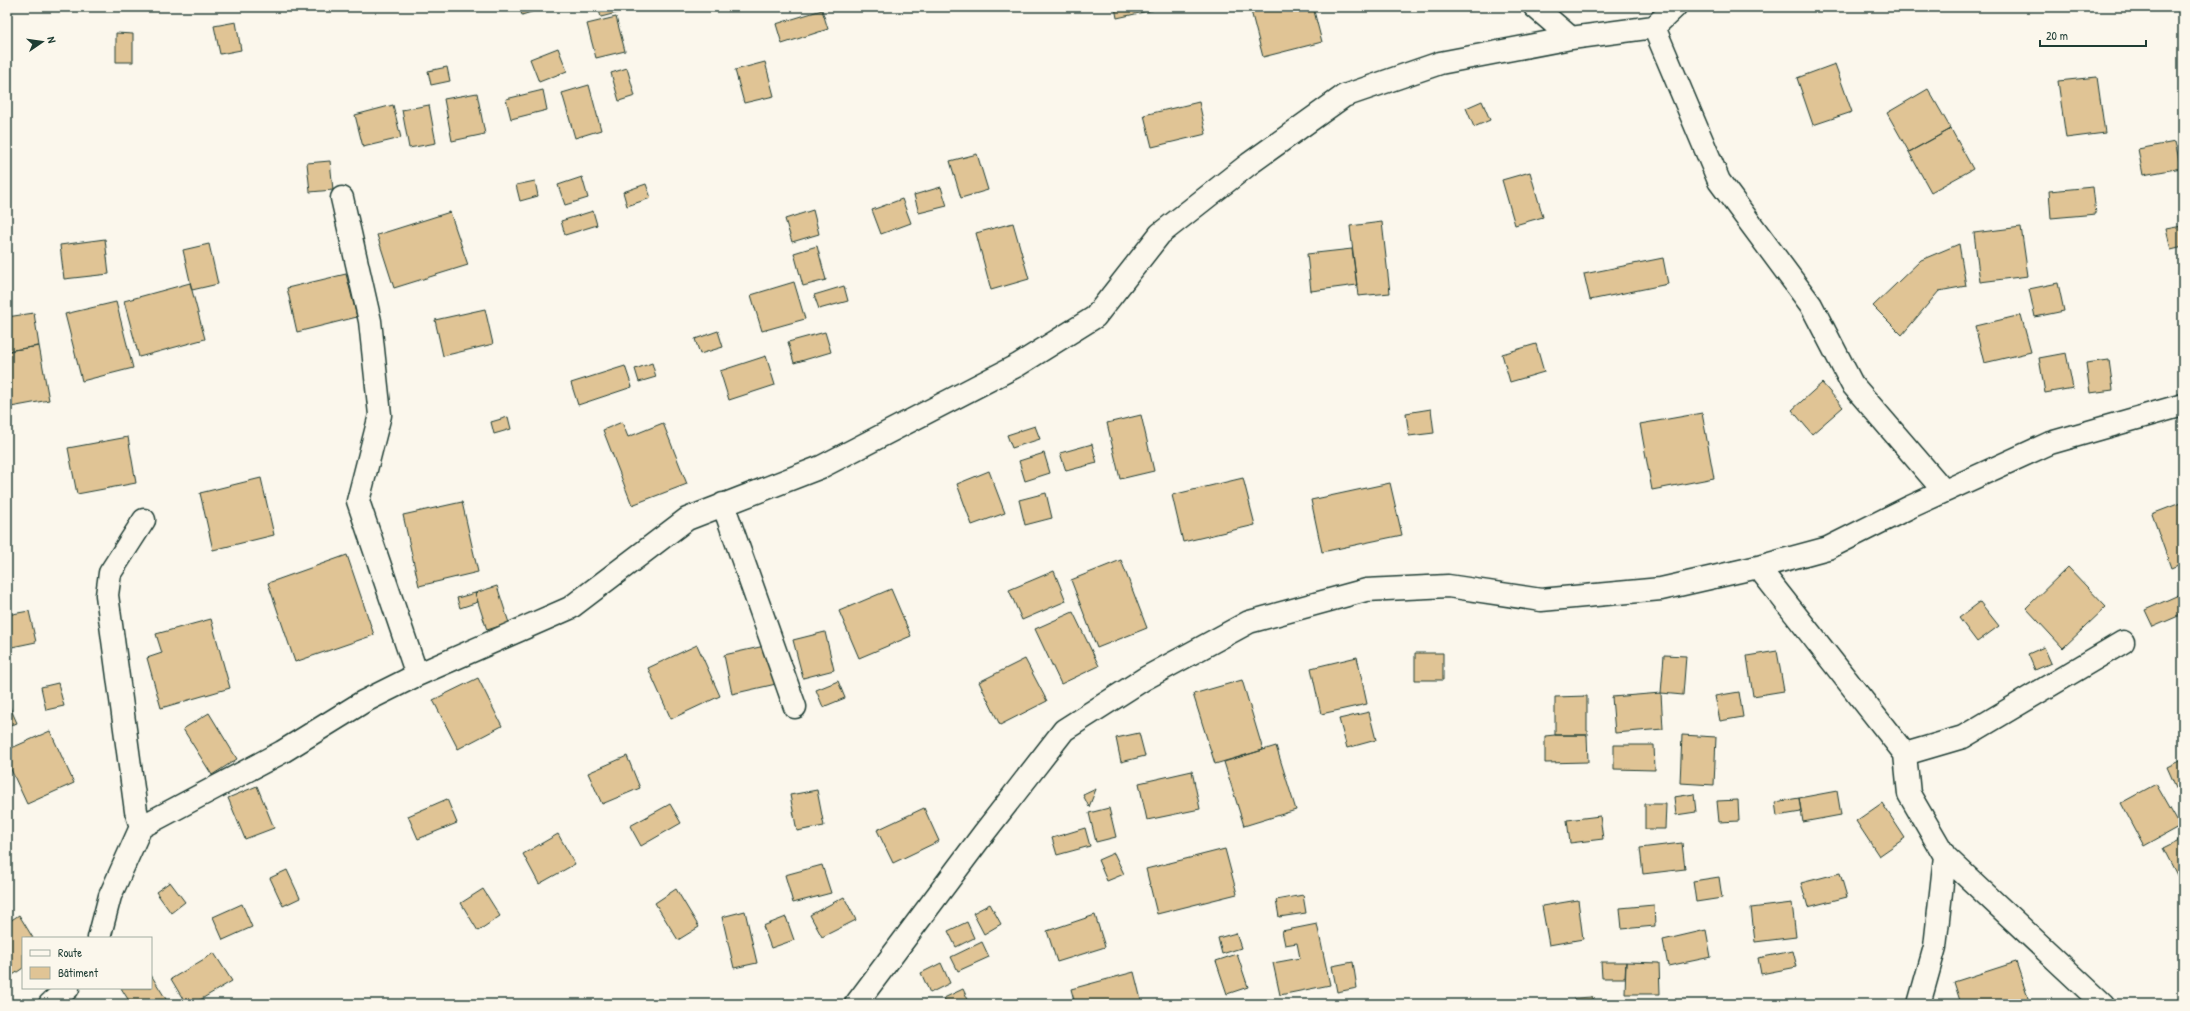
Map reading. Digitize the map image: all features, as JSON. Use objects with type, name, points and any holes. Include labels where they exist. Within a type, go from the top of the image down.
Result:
[{"type":"street","points":[[1534,7],[1571,38]]},
{"type":"street","points":[[99,937],[110,896],[141,827],[282,752],[363,702],[417,675],[570,608],[687,519],[821,467],[1018,365],[1095,317],[1160,234],[1249,164],[1344,96],[1440,63],[1571,38],[1654,27],[1675,7]]},
{"type":"street","points":[[1654,27],[1719,181],[1811,305],[1852,384],[1944,491]]},
{"type":"street","points":[[342,198],[370,321],[380,415],[358,501],[417,675]]},
{"type":"street","points":[[856,1004],[984,833],[1064,730],[1144,679],[1249,622],[1366,590],[1448,586],[1541,600],[1661,589],[1758,567],[1828,548],[1944,491],[2050,443],[2183,405]]},
{"type":"street","points":[[723,504],[795,707]]},
{"type":"street","points":[[141,827],[136,811],[107,595],[110,573],[144,520]]},
{"type":"street","points":[[1758,567],[1905,754],[1909,794],[1945,856],[2103,1004]]},
{"type":"street","points":[[1905,754],[1963,737],[2123,642]]},
{"type":"street","points":[[1919,1004],[1935,947],[1945,856]]},
{"type":"street","points":[[50,1004],[67,989]]},
{"type":"building","points":[[519,7],[547,7],[522,15]]},
{"type":"building","points":[[598,7],[627,7],[628,10],[601,17]]},
{"type":"building","points":[[1115,7],[1153,7],[1153,10],[1117,18]]},
{"type":"building","points":[[1250,7],[1313,7],[1322,42],[1263,57]]},
{"type":"building","points":[[2072,7],[2096,7],[2072,11]]},
{"type":"building","points":[[822,10],[828,29],[782,44],[776,24]]},
{"type":"building","points":[[616,17],[625,51],[596,58],[587,24]]},
{"type":"building","points":[[236,22],[241,50],[220,54],[214,26]]},
{"type":"building","points":[[116,33],[133,34],[133,62],[116,62]]},
{"type":"building","points":[[558,48],[567,71],[539,82],[530,59]]},
{"type":"building","points":[[765,62],[774,96],[744,103],[735,70]]},
{"type":"building","points":[[1835,64],[1852,112],[1813,125],[1797,78]]},
{"type":"building","points":[[447,67],[450,81],[431,85],[428,71]]},
{"type":"building","points":[[627,68],[635,96],[619,101],[611,73]]},
{"type":"building","points":[[2097,77],[2105,133],[2066,138],[2058,81]]},
{"type":"building","points":[[589,85],[601,130],[575,138],[562,93]]},
{"type":"building","points":[[1928,89],[1951,129],[1909,152],[1887,113]]},
{"type":"building","points":[[543,90],[547,110],[511,119],[506,99]]},
{"type":"building","points":[[477,93],[485,134],[452,141],[444,99]]},
{"type":"building","points":[[1482,101],[1490,120],[1474,127],[1466,108]]},
{"type":"building","points":[[1199,102],[1206,134],[1152,147],[1144,115]]},
{"type":"building","points":[[393,105],[401,138],[363,147],[355,115]]},
{"type":"building","points":[[429,105],[436,143],[409,148],[402,110]]},
{"type":"building","points":[[1951,129],[1973,169],[1931,192],[1909,152]]},
{"type":"building","points":[[2175,142],[2181,168],[2143,175],[2138,149]]},
{"type":"building","points":[[977,154],[988,190],[961,198],[950,161]]},
{"type":"building","points":[[330,161],[333,190],[310,192],[307,163]]},
{"type":"building","points":[[1530,172],[1543,217],[1515,225],[1502,180]]},
{"type":"building","points":[[582,177],[588,198],[565,205],[558,185]]},
{"type":"building","points":[[535,181],[538,196],[520,201],[516,185]]},
{"type":"building","points":[[646,184],[651,198],[627,206],[623,192]]},
{"type":"building","points":[[941,187],[947,206],[919,213],[914,195]]},
{"type":"building","points":[[2093,187],[2096,214],[2051,218],[2049,191]]},
{"type":"building","points":[[902,199],[911,223],[881,234],[872,210]]},
{"type":"building","points":[[813,210],[819,234],[792,242],[785,219]]},
{"type":"building","points":[[593,211],[597,225],[565,235],[561,221]]},
{"type":"building","points":[[450,212],[468,265],[394,288],[377,235]]},
{"type":"building","points":[[1382,222],[1390,293],[1358,296],[1350,226]]},
{"type":"building","points":[[1013,223],[1029,279],[991,290],[976,233]]},
{"type":"building","points":[[2182,226],[2183,247],[2171,250],[2166,229]]},
{"type":"building","points":[[2021,227],[2028,276],[1980,282],[1974,233]]},
{"type":"building","points":[[105,239],[109,274],[64,279],[60,245]]},
{"type":"building","points":[[209,244],[218,284],[192,290],[183,250]]},
{"type":"building","points":[[1959,244],[1966,286],[1939,291],[1902,335],[1873,306],[1921,260]]},
{"type":"building","points":[[817,246],[826,280],[803,286],[794,253]]},
{"type":"building","points":[[1352,249],[1357,285],[1311,291],[1307,254]]},
{"type":"building","points":[[1663,258],[1668,284],[1590,300],[1584,274]]},
{"type":"building","points":[[346,274],[357,317],[297,332],[287,288]]},
{"type":"building","points":[[794,282],[805,319],[762,331],[751,295]]},
{"type":"building","points":[[190,283],[205,339],[139,357],[124,301]]},
{"type":"building","points":[[2058,283],[2064,311],[2035,317],[2029,289]]},
{"type":"building","points":[[844,286],[848,301],[819,309],[814,295]]},
{"type":"building","points":[[116,302],[133,368],[82,381],[65,314]]},
{"type":"building","points":[[485,309],[493,344],[443,356],[435,320]]},
{"type":"building","points":[[34,313],[39,346],[7,351],[7,317]]},
{"type":"building","points":[[2021,315],[2031,352],[1984,363],[1975,326]]},
{"type":"building","points":[[718,331],[723,347],[700,354],[695,339]]},
{"type":"building","points":[[825,332],[831,352],[794,363],[788,342]]},
{"type":"building","points":[[1536,344],[1544,372],[1510,382],[1502,354]]},
{"type":"building","points":[[39,346],[49,400],[11,407],[7,382],[7,351]]},
{"type":"building","points":[[2066,353],[2073,388],[2045,393],[2039,358]]},
{"type":"building","points":[[766,356],[775,385],[729,400],[720,371]]},
{"type":"building","points":[[2109,360],[2113,390],[2090,393],[2086,363]]},
{"type":"building","points":[[652,363],[656,377],[639,382],[635,369]]},
{"type":"building","points":[[625,366],[632,387],[578,405],[571,383]]},
{"type":"building","points":[[1822,383],[1843,407],[1812,434],[1792,410]]},
{"type":"building","points":[[1431,409],[1434,433],[1409,436],[1406,413]]},
{"type":"building","points":[[1702,413],[1714,478],[1652,490],[1640,424]]},
{"type":"building","points":[[1141,415],[1154,471],[1120,479],[1107,423]]},
{"type":"building","points":[[508,417],[511,429],[494,434],[491,422]]},
{"type":"building","points":[[622,422],[628,437],[663,423],[687,484],[632,505],[603,430]]},
{"type":"building","points":[[1035,426],[1040,439],[1012,448],[1007,435]]},
{"type":"building","points":[[128,437],[136,483],[77,494],[68,448]]},
{"type":"building","points":[[1092,444],[1097,463],[1066,471],[1060,453]]},
{"type":"building","points":[[1044,453],[1050,473],[1025,481],[1019,461]]},
{"type":"building","points":[[989,471],[1005,513],[972,525],[957,484]]},
{"type":"building","points":[[261,478],[274,535],[213,550],[200,493]]},
{"type":"building","points":[[1243,478],[1255,525],[1183,542],[1172,495]]},
{"type":"building","points":[[1390,483],[1402,535],[1322,552],[1311,500]]},
{"type":"building","points":[[1046,493],[1052,518],[1025,525],[1019,500]]},
{"type":"building","points":[[462,502],[478,572],[419,586],[403,515]]},
{"type":"building","points":[[2183,502],[2183,563],[2171,568],[2152,514]]},
{"type":"building","points":[[347,555],[374,635],[295,662],[268,583]]},
{"type":"building","points":[[1121,560],[1147,628],[1097,648],[1071,580]]},
{"type":"building","points":[[2068,567],[2106,607],[2063,648],[2026,608]]},
{"type":"building","points":[[1054,571],[1066,601],[1022,620],[1009,590]]},
{"type":"building","points":[[497,586],[509,623],[487,630],[475,593]]},
{"type":"building","points":[[891,589],[911,636],[859,658],[839,611]]},
{"type":"building","points":[[475,593],[478,602],[460,608],[457,598]]},
{"type":"building","points":[[2183,593],[2183,614],[2153,627],[2145,610]]},
{"type":"building","points":[[1980,602],[1999,626],[1977,642],[1959,618]]},
{"type":"building","points":[[29,611],[36,642],[7,648],[7,615]]},
{"type":"building","points":[[1073,612],[1099,666],[1061,684],[1035,629]]},
{"type":"building","points":[[211,619],[230,688],[161,708],[147,658],[162,653],[156,634]]},
{"type":"building","points":[[825,632],[834,670],[803,678],[793,640]]},
{"type":"building","points":[[697,645],[720,696],[671,719],[648,668]]},
{"type":"building","points":[[769,645],[776,684],[732,694],[724,655]]},
{"type":"building","points":[[2044,647],[2051,663],[2035,670],[2028,654]]},
{"type":"building","points":[[1777,651],[1784,691],[1753,696],[1747,656]]},
{"type":"building","points":[[1415,653],[1443,653],[1443,680],[1415,680]]},
{"type":"building","points":[[1664,655],[1686,656],[1683,695],[1661,693]]},
{"type":"building","points":[[1357,657],[1367,704],[1321,714],[1311,668]]},
{"type":"building","points":[[1025,659],[1047,701],[1000,725],[979,682]]},
{"type":"building","points":[[478,678],[502,726],[458,749],[433,700]]},
{"type":"building","points":[[1242,680],[1263,750],[1215,764],[1193,694]]},
{"type":"building","points":[[838,681],[845,698],[823,707],[816,690]]},
{"type":"building","points":[[58,683],[64,706],[46,710],[41,687]]},
{"type":"building","points":[[1739,692],[1743,717],[1720,721],[1715,696]]},
{"type":"building","points":[[1661,693],[1663,729],[1615,733],[1612,697]]},
{"type":"building","points":[[1587,696],[1587,735],[1555,735],[1555,697]]},
{"type":"building","points":[[7,705],[9,705],[17,723],[7,727]]},
{"type":"building","points":[[1369,712],[1376,740],[1347,748],[1339,719]]},
{"type":"building","points":[[209,713],[237,759],[212,775],[183,729]]},
{"type":"building","points":[[50,731],[74,783],[27,804],[7,761],[7,750]]},
{"type":"building","points":[[1139,733],[1145,756],[1121,762],[1116,738]]},
{"type":"building","points":[[1587,735],[1588,762],[1545,763],[1545,736]]},
{"type":"building","points":[[1682,735],[1716,737],[1714,785],[1680,783]]},
{"type":"building","points":[[1614,745],[1654,745],[1655,770],[1614,769]]},
{"type":"building","points":[[1276,746],[1296,810],[1244,826],[1224,762]]},
{"type":"building","points":[[627,756],[640,788],[602,804],[588,773]]},
{"type":"building","points":[[2183,759],[2183,801],[2182,801],[2167,767]]},
{"type":"building","points":[[1192,771],[1200,809],[1147,820],[1139,783]]},
{"type":"building","points":[[2156,784],[2180,826],[2144,846],[2121,803]]},
{"type":"building","points":[[257,786],[274,828],[245,839],[228,798]]},
{"type":"building","points":[[1096,789],[1089,807],[1083,795]]},
{"type":"building","points":[[817,790],[824,826],[797,831],[790,795]]},
{"type":"building","points":[[1837,791],[1841,815],[1803,822],[1799,798]]},
{"type":"building","points":[[1694,794],[1696,812],[1676,815],[1674,797]]},
{"type":"building","points":[[1799,798],[1801,812],[1777,816],[1775,802]]},
{"type":"building","points":[[447,799],[457,823],[418,839],[408,816]]},
{"type":"building","points":[[1738,800],[1739,821],[1719,822],[1717,801]]},
{"type":"building","points":[[1882,803],[1905,838],[1879,856],[1856,821]]},
{"type":"building","points":[[670,804],[681,823],[641,846],[630,826]]},
{"type":"building","points":[[1645,804],[1666,804],[1665,829],[1645,829]]},
{"type":"building","points":[[924,808],[939,841],[893,863],[877,830]]},
{"type":"building","points":[[1109,808],[1116,837],[1096,842],[1089,813]]},
{"type":"building","points":[[1600,816],[1603,839],[1570,843],[1567,820]]},
{"type":"building","points":[[1085,828],[1090,846],[1057,855],[1052,838]]},
{"type":"building","points":[[558,834],[575,864],[539,884],[523,854]]},
{"type":"building","points":[[2183,838],[2183,879],[2180,881],[2163,848]]},
{"type":"building","points":[[1682,843],[1685,869],[1643,874],[1640,848]]},
{"type":"building","points":[[1225,849],[1237,894],[1157,914],[1146,869]]},
{"type":"building","points":[[1114,853],[1124,874],[1107,881],[1098,860]]},
{"type":"building","points":[[822,865],[831,893],[793,903],[785,875]]},
{"type":"building","points":[[287,870],[300,898],[283,906],[270,878]]},
{"type":"building","points":[[1840,873],[1847,897],[1808,907],[1801,883]]},
{"type":"building","points":[[1719,877],[1722,898],[1696,902],[1693,881]]},
{"type":"building","points":[[170,882],[185,902],[171,913],[156,892]]},
{"type":"building","points":[[483,889],[500,916],[478,931],[461,903]]},
{"type":"building","points":[[676,889],[699,927],[678,940],[655,903]]},
{"type":"building","points":[[1303,895],[1306,913],[1279,917],[1276,900]]},
{"type":"building","points":[[844,897],[856,920],[822,937],[810,915]]},
{"type":"building","points":[[1578,900],[1583,939],[1549,945],[1542,906]]},
{"type":"building","points":[[1792,903],[1796,937],[1755,942],[1751,908]]},
{"type":"building","points":[[242,904],[252,927],[223,940],[213,917]]},
{"type":"building","points":[[990,904],[1001,924],[984,934],[973,913]]},
{"type":"building","points":[[1654,905],[1655,926],[1622,929],[1620,908]]},
{"type":"building","points":[[745,911],[757,963],[734,968],[722,917]]},
{"type":"building","points":[[19,915],[32,937],[22,937],[22,969],[7,979],[7,923]]},
{"type":"building","points":[[1095,915],[1105,947],[1057,962],[1047,931]]},
{"type":"building","points":[[786,917],[794,940],[771,948],[763,926]]},
{"type":"building","points":[[967,922],[974,938],[956,947],[948,931]]},
{"type":"building","points":[[1317,924],[1330,985],[1280,995],[1273,963],[1300,958],[1297,943],[1285,945],[1282,931]]},
{"type":"building","points":[[1706,930],[1711,957],[1668,966],[1663,940]]},
{"type":"building","points":[[1236,933],[1241,948],[1222,954],[1218,938]]},
{"type":"building","points":[[982,942],[989,957],[958,971],[951,957]]},
{"type":"building","points":[[1793,951],[1797,967],[1761,974],[1758,958]]},
{"type":"building","points":[[214,953],[232,981],[193,1004],[186,1004],[171,979]]},
{"type":"building","points":[[1237,954],[1248,987],[1227,994],[1216,961]]},
{"type":"building","points":[[1353,962],[1357,988],[1337,992],[1332,966]]},
{"type":"building","points":[[1601,962],[1626,962],[1625,978],[1602,978]]},
{"type":"building","points":[[1626,962],[1659,963],[1660,994],[1625,994]]},
{"type":"building","points":[[2016,962],[2030,1004],[1961,1004],[1954,982]]},
{"type":"building","points":[[941,963],[950,983],[930,993],[921,973]]},
{"type":"building","points":[[1134,972],[1142,1004],[1075,1004],[1071,989]]},
{"type":"building","points":[[152,977],[169,1004],[131,1004],[122,989],[152,989]]},
{"type":"building","points":[[963,989],[970,1004],[947,1004],[944,998]]},
{"type":"building","points":[[1592,997],[1593,1004],[1576,1004],[1575,998]]}]
